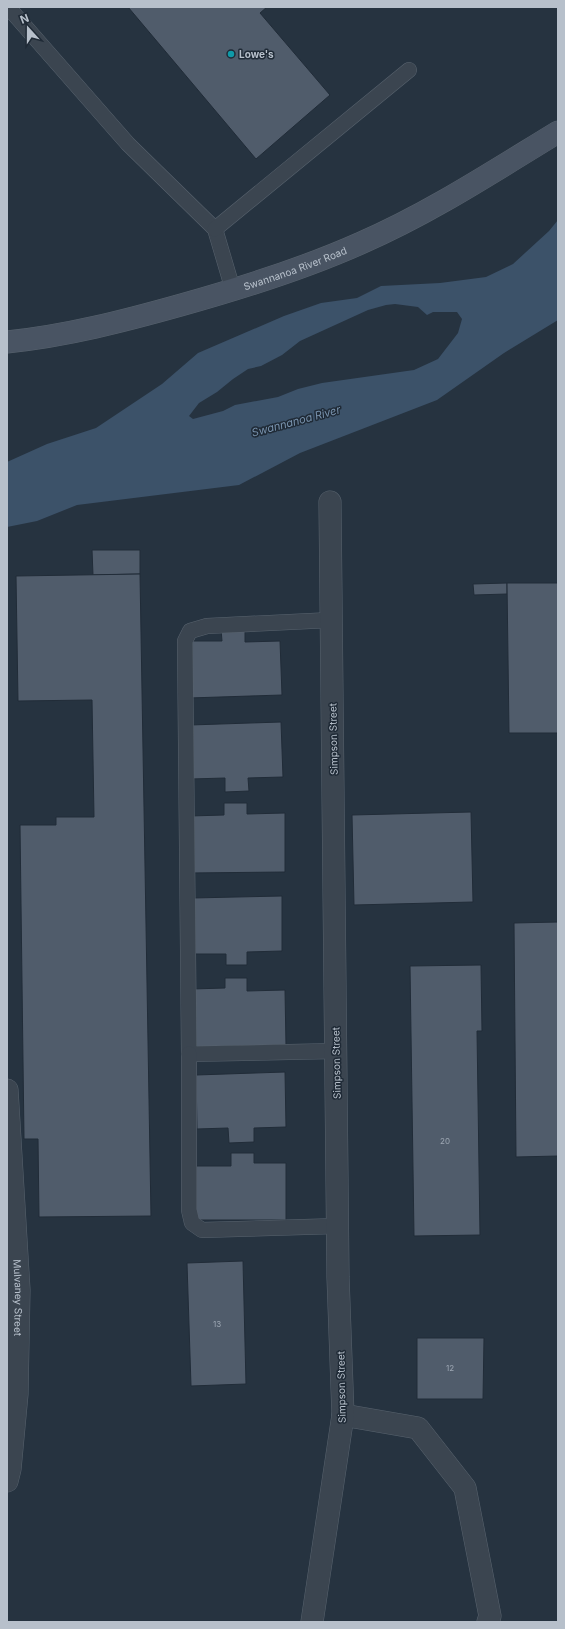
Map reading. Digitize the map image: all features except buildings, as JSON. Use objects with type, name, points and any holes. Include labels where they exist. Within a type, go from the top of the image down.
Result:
[{"type":"main road","name":"Swannanoa River Road","points":[[7,342],[25,340],[124,321],[233,290],[298,268],[361,243],[426,210],[558,132]]},
{"type":"street","name":"Simpson Street","points":[[312,1622],[343,1415],[339,1337],[330,502]]},
{"type":"street","name":"Mulvaney Street","points":[[7,1090],[19,1290],[17,1394],[10,1469],[7,1481]]},
{"type":"street","points":[[343,1415],[418,1428],[465,1488],[490,1616],[488,1622]]},
{"type":"lane","points":[[8,7],[128,144],[214,229],[233,290]]},
{"type":"lane","points":[[214,229],[409,70]]},
{"type":"lane","points":[[331,620],[207,626],[190,631],[185,641],[189,1210],[192,1223],[202,1230],[338,1226]]},
{"type":"lane","points":[[189,1054],[336,1051]]},
{"type":"water","name":"Swannanoa River","points":[[558,220],[558,320],[504,353],[437,400],[300,453],[239,485],[77,505],[37,521],[7,527],[7,462],[47,444],[96,428],[162,384],[198,353],[284,316],[321,303],[357,298],[381,286],[440,283],[486,277],[513,264],[549,231]],"holes":[[[395,304],[418,307],[427,315],[433,312],[457,312],[462,319],[458,333],[438,359],[414,370],[322,383],[298,389],[278,397],[235,405],[223,411],[193,419],[189,416],[199,403],[217,392],[233,379],[248,369],[261,366],[282,355],[300,341],[368,310]]]},
{"type":"place","name":"Lowe's","points":[[231,54]]}]
